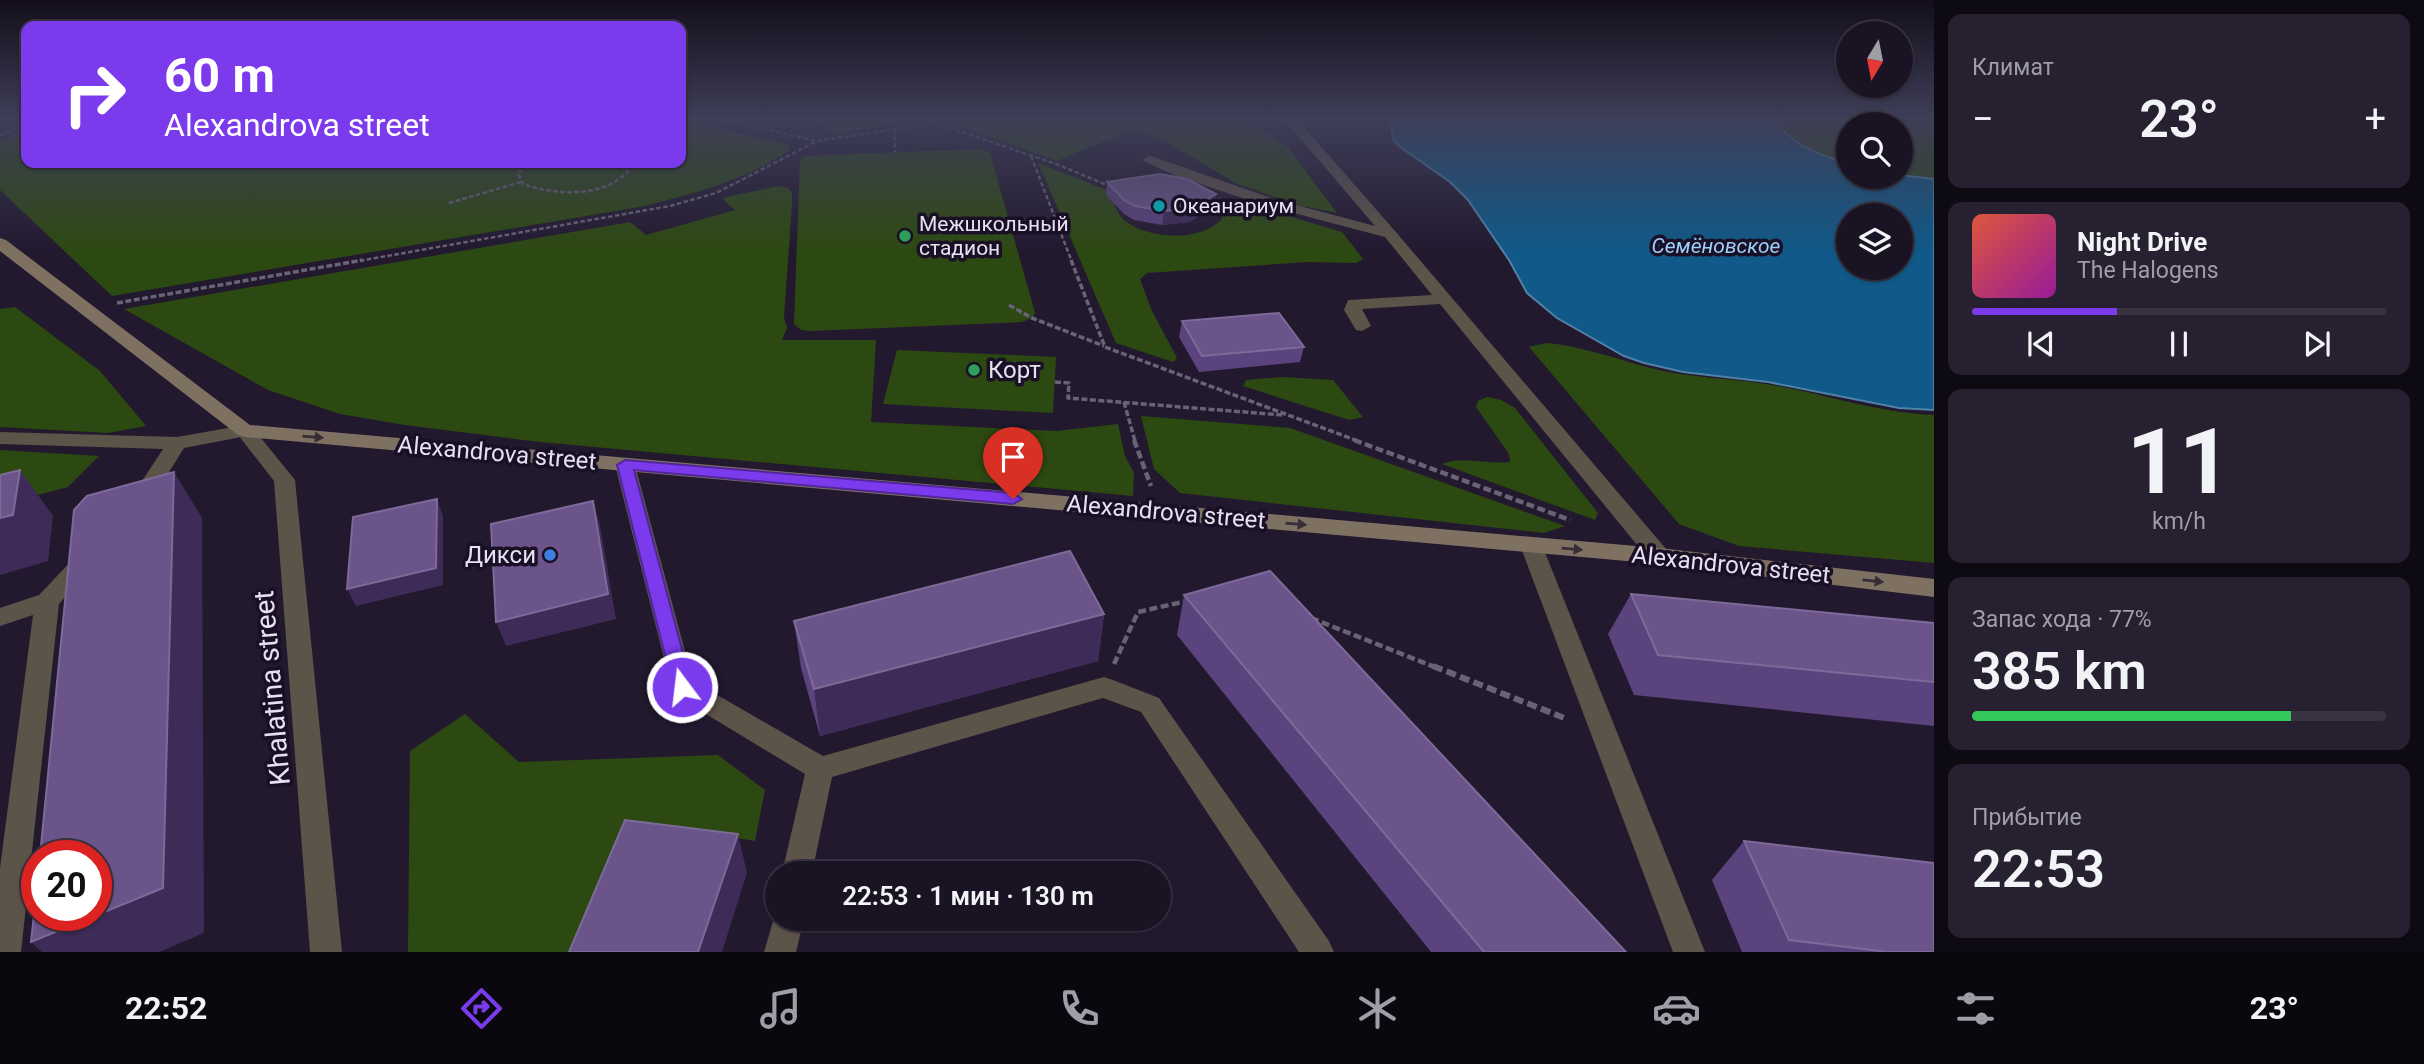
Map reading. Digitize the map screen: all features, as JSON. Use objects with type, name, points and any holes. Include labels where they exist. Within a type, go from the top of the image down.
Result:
[{"type":"street","points":[[1155,162],[1217,187],[1307,216],[1390,234]]},
{"type":"street","points":[[1328,162],[1659,556]]},
{"type":"street","points":[[0,243],[245,431]]},
{"type":"street","points":[[1362,326],[1353,310],[1354,304],[1444,299]]},
{"type":"street","points":[[0,438],[177,443],[245,431]]},
{"type":"street","name":"Alexandrova street","points":[[245,431],[1659,556],[1934,588]]},
{"type":"street","name":"Khalatina street","points":[[245,431],[284,480],[326,952]]},
{"type":"street","points":[[128,515],[177,443]]},
{"type":"street","points":[[625,465],[682,687],[820,769],[1104,687],[1150,705],[1318,952]]},
{"type":"street","points":[[0,617],[47,601],[101,544]]},
{"type":"street","points":[[1531,545],[1689,952]]},
{"type":"street","points":[[5,952],[47,601]]},
{"type":"street","points":[[800,861],[820,769]]},
{"type":"street","points":[[780,952],[785,931]]},
{"type":"path","points":[[113,304],[670,206],[716,193],[775,162]]},
{"type":"path","points":[[1033,162],[1105,347]]},
{"type":"path","points":[[1048,162],[1118,189]]},
{"type":"path","points":[[521,182],[518,174],[522,168]]},
{"type":"path","points":[[449,202],[521,182],[541,191],[582,191],[620,179],[631,168]]},
{"type":"path","points":[[1009,305],[1032,318],[1105,347],[1588,527],[1599,551]]},
{"type":"path","points":[[1055,382],[1069,383],[1068,398],[1290,416]]},
{"type":"path","points":[[1124,402],[1141,463],[1153,490],[1152,511]]},
{"type":"path","points":[[1104,687],[1139,612],[1201,598]]},
{"type":"path","points":[[1301,614],[1604,733]]},
{"type":"green space","points":[[0,162],[21,162],[21,168],[686,168],[686,162],[770,162],[738,178],[701,191],[645,206],[112,296],[0,190]]},
{"type":"green space","name":"Межшкольный стадион","points":[[800,162],[993,162],[1035,313],[1032,318],[1022,322],[811,331],[801,330],[794,324]]},
{"type":"green space","points":[[1201,162],[1299,162],[1337,213],[1298,205],[1237,184]]},
{"type":"green space","points":[[1913,162],[1934,162],[1934,178],[1913,175]]},
{"type":"green space","points":[[1038,163],[1110,191],[1117,196],[1115,206],[1123,219],[1146,232],[1174,236],[1201,232],[1222,219],[1218,203],[1230,201],[1342,232],[1363,259],[1356,263],[1308,262],[1147,273],[1140,279],[1151,309],[1177,358],[1173,362],[1116,343]]},
{"type":"green space","points":[[778,186],[788,188],[792,192],[784,318],[787,328],[782,340],[876,340],[871,422],[1056,431],[1118,424],[1125,456],[1134,473],[1133,496],[540,442],[340,414],[268,390],[124,309],[630,222],[646,235],[735,210],[722,198]]},
{"type":"green space","points":[[15,307],[100,371],[146,426],[108,433],[0,427],[0,309]]},
{"type":"green space","points":[[1546,343],[1587,350],[1669,372],[1766,384],[1891,411],[1934,415],[1934,563],[1739,546],[1679,524],[1529,347]]},
{"type":"green space","name":"Корт","points":[[897,350],[1056,357],[1053,413],[883,404]]},
{"type":"green space","points":[[1282,377],[1333,380],[1363,417],[1349,420],[1243,386],[1246,380]]},
{"type":"green space","points":[[1487,397],[1501,400],[1515,408],[1598,513],[1595,520],[1442,464],[1458,460],[1510,462],[1509,454],[1476,407],[1478,401]]},
{"type":"green space","points":[[1141,416],[1290,428],[1565,526],[1544,533],[1180,493],[1154,469]]},
{"type":"green space","points":[[0,450],[99,456],[68,487],[0,505]]},
{"type":"green space","points":[[465,714],[519,762],[718,755],[765,790],[755,841],[641,822],[587,952],[408,952],[410,751]]},
{"type":"water","name":"Семёновское","points":[[1422,162],[1836,162],[1836,189],[1913,189],[1913,176],[1934,179],[1934,410],[1899,408],[1768,382],[1683,372],[1624,356],[1557,318],[1527,293],[1509,260],[1468,200],[1450,182]]},
{"type":"building","points":[[1160,174],[1187,179],[1216,194],[1191,208],[1164,211],[1135,206],[1125,201],[1107,182]]},
{"type":"building","points":[[1279,313],[1304,347],[1202,356],[1182,321]]},
{"type":"building","points":[[20,470],[13,515],[0,518],[0,475]]},
{"type":"building","points":[[174,472],[163,888],[112,909],[112,840],[42,840],[74,510],[87,496]]},
{"type":"building","points":[[437,499],[436,568],[347,589],[353,517]]},
{"type":"building","points":[[593,501],[608,594],[496,622],[491,524]]},
{"type":"building","points":[[1070,551],[1104,614],[814,689],[794,621]]},
{"type":"building","points":[[1270,571],[1626,952],[1484,952],[1184,595]]},
{"type":"building","points":[[1631,594],[1934,623],[1934,682],[1658,655]]},
{"type":"building","points":[[625,820],[738,834],[698,952],[569,952]]},
{"type":"building","points":[[1744,841],[1934,863],[1934,952],[1888,952],[1789,940]]},
{"type":"building","points":[[32,931],[58,931],[31,942]]},
{"type":"place","name":"Океанариум","points":[[1159,206]]},
{"type":"place","name":"Межшкольный стадион","points":[[905,236]]},
{"type":"place","name":"Корт","points":[[974,370]]},
{"type":"place","name":"Дикси","points":[[550,555]]},
{"type":"route","points":[[682,687],[625,465],[1013,499]]}]
